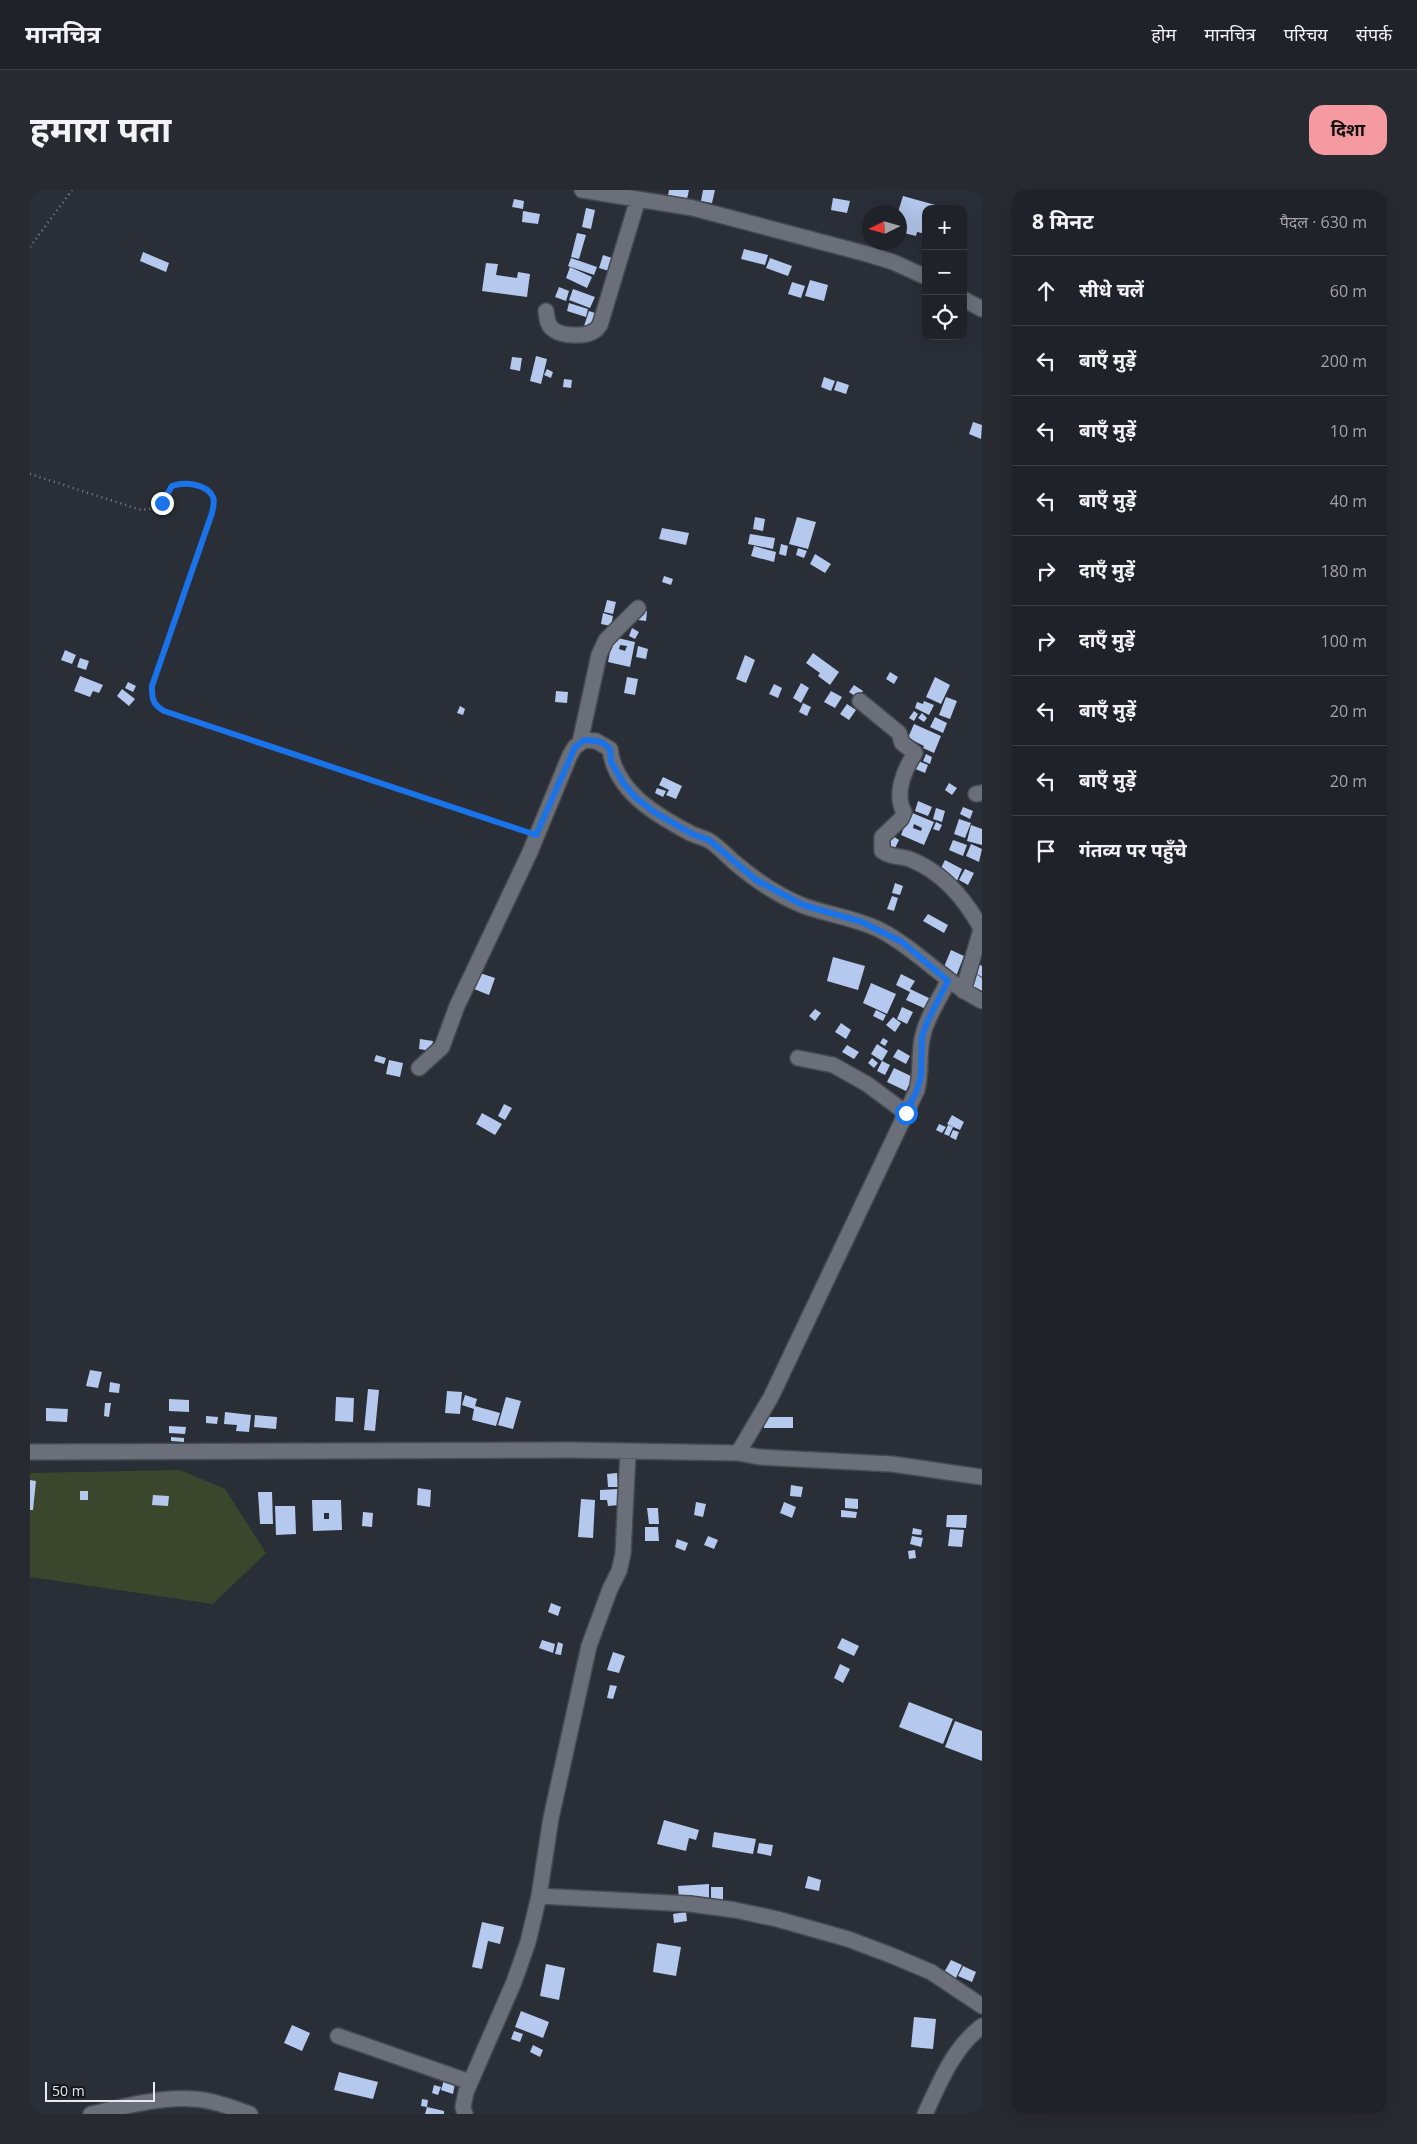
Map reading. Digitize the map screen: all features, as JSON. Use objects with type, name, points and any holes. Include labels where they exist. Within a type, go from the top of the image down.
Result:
[{"type":"street","points":[[582,190],[693,208],[893,262],[922,275]]},
{"type":"street","points":[[546,311],[548,323],[553,330],[562,333],[585,334],[594,332],[600,325],[638,199]]},
{"type":"street","points":[[967,301],[982,309]]},
{"type":"street","points":[[419,1068],[442,1047],[457,1006],[530,852],[570,755],[580,742],[599,655],[606,640],[638,608]]},
{"type":"street","points":[[860,701],[899,733],[902,743],[915,754],[907,766],[900,790],[898,803],[904,812],[901,819],[882,838],[882,852],[891,857],[910,859],[941,878],[968,905],[982,927],[963,992]]},
{"type":"street","points":[[580,742],[590,740],[603,743],[610,749],[611,762],[635,797],[692,834],[709,840],[756,880],[803,905],[862,922],[880,930],[902,942],[963,992],[982,1001]]},
{"type":"street","points":[[738,1453],[771,1397],[917,1090],[921,1076],[922,1036],[948,981]]},
{"type":"street","points":[[798,1058],[833,1065],[866,1084],[906,1113]]},
{"type":"street","points":[[30,1452],[562,1450],[738,1453],[759,1457],[892,1464],[982,1477]]},
{"type":"street","points":[[465,2114],[463,2100],[522,1962],[539,1896],[551,1818],[589,1646],[610,1589],[619,1571],[624,1544],[628,1452]]},
{"type":"street","points":[[539,1896],[690,1904],[735,1910],[777,1919],[848,1939],[931,1972],[982,2006]]},
{"type":"street","points":[[925,2114],[955,2054],[964,2042],[982,2026]]},
{"type":"street","points":[[338,2036],[470,2082]]},
{"type":"street","points":[[91,2114],[185,2098],[210,2101],[250,2114]]},
{"type":"path","points":[[30,247],[72,190]]},
{"type":"path","points":[[30,474],[141,510],[156,508],[172,486],[177,484],[196,485],[207,490],[212,496],[212,513],[152,686],[152,698],[156,706],[164,711],[536,835]]},
{"type":"green space","points":[[180,1470],[225,1489],[266,1553],[213,1604],[30,1577],[30,1473]]},
{"type":"building","points":[[669,190],[689,190],[687,199],[668,195]]},
{"type":"building","points":[[703,190],[715,190],[712,203],[701,201]]},
{"type":"building","points":[[903,196],[935,205],[922,205],[922,233],[917,232],[916,236],[907,234],[907,205],[900,205]]},
{"type":"building","points":[[833,198],[850,201],[847,213],[831,210]]},
{"type":"building","points":[[514,199],[524,201],[523,209],[512,207]]},
{"type":"building","points":[[586,208],[595,210],[591,229],[582,227]]},
{"type":"building","points":[[523,211],[540,214],[538,224],[522,222]]},
{"type":"building","points":[[577,233],[586,235],[579,259],[571,257]]},
{"type":"building","points":[[744,249],[768,255],[765,265],[741,259]]},
{"type":"building","points":[[143,252],[169,263],[166,272],[140,261]]},
{"type":"building","points":[[603,255],[612,258],[609,271],[599,268]]},
{"type":"building","points":[[571,258],[597,267],[594,275],[568,266]]},
{"type":"building","points":[[770,258],[792,266],[788,276],[766,268]]},
{"type":"building","points":[[486,263],[498,264],[496,275],[517,278],[518,272],[530,274],[527,297],[482,291]]},
{"type":"building","points":[[570,267],[592,277],[587,288],[566,278]]},
{"type":"building","points":[[810,280],[828,285],[824,301],[805,296]]},
{"type":"building","points":[[792,282],[805,286],[801,298],[788,294]]},
{"type":"building","points":[[559,287],[569,291],[566,301],[555,297]]},
{"type":"building","points":[[573,289],[595,297],[590,308],[569,300]]},
{"type":"building","points":[[569,303],[588,309],[586,317],[567,311]]},
{"type":"building","points":[[589,311],[598,314],[593,329],[584,326]]},
{"type":"building","points":[[536,356],[547,359],[541,384],[530,381]]},
{"type":"building","points":[[512,357],[522,358],[520,371],[510,369]]},
{"type":"building","points":[[547,369],[553,372],[551,378],[544,375]]},
{"type":"building","points":[[824,377],[835,381],[831,391],[821,387]]},
{"type":"building","points":[[564,379],[572,380],[571,388],[563,387]]},
{"type":"building","points":[[837,381],[849,385],[846,394],[834,390]]},
{"type":"building","points":[[973,422],[982,425],[981,439],[969,434]]},
{"type":"building","points":[[755,517],[765,519],[763,531],[753,529]]},
{"type":"building","points":[[797,517],[816,522],[808,549],[789,544]]},
{"type":"building","points":[[662,528],[689,533],[686,545],[659,539]]},
{"type":"building","points":[[750,534],[775,538],[773,549],[748,544]]},
{"type":"building","points":[[781,544],[788,546],[786,556],[779,554]]},
{"type":"building","points":[[754,546],[776,552],[774,562],[751,556]]},
{"type":"building","points":[[798,548],[807,551],[804,558],[796,555]]},
{"type":"building","points":[[815,554],[831,564],[825,573],[810,564]]},
{"type":"building","points":[[664,576],[673,579],[671,585],[662,582]]},
{"type":"building","points":[[607,600],[616,602],[613,614],[604,612]]},
{"type":"building","points":[[640,610],[647,611],[646,621],[638,620]]},
{"type":"building","points":[[603,613],[613,616],[611,626],[601,624]]},
{"type":"building","points":[[632,628],[639,632],[635,639],[629,636]]},
{"type":"building","points":[[613,637],[635,642],[630,667],[608,662]],"holes":[[[620,645],[627,646],[625,651],[619,649]]]},
{"type":"building","points":[[638,646],[648,649],[646,659],[636,657]]},
{"type":"building","points":[[65,650],[76,655],[72,664],[61,660]]},
{"type":"building","points":[[813,653],[839,672],[830,685],[818,676],[820,673],[806,663]]},
{"type":"building","points":[[745,655],[755,660],[746,683],[736,679]]},
{"type":"building","points":[[80,658],[89,661],[86,670],[77,667]]},
{"type":"building","points":[[890,672],[898,677],[894,684],[886,679]]},
{"type":"building","points":[[80,676],[103,685],[99,693],[93,691],[90,697],[74,691]]},
{"type":"building","points":[[627,677],[638,679],[635,695],[624,693]]},
{"type":"building","points":[[935,677],[950,685],[941,704],[926,697]]},
{"type":"building","points":[[128,682],[136,686],[133,692],[125,688]]},
{"type":"building","points":[[801,683],[809,688],[801,703],[793,698]]},
{"type":"building","points":[[774,684],[782,688],[778,698],[769,694]]},
{"type":"building","points":[[854,685],[863,691],[858,698],[849,692]]},
{"type":"building","points":[[122,689],[135,699],[129,706],[117,696]]},
{"type":"building","points":[[556,691],[568,692],[567,703],[555,702]]},
{"type":"building","points":[[831,691],[842,697],[835,708],[824,702]]},
{"type":"building","points":[[946,697],[957,701],[950,719],[939,715]]},
{"type":"building","points":[[924,701],[934,705],[929,715],[915,708],[917,702],[923,704]]},
{"type":"building","points":[[803,703],[811,707],[807,716],[799,712]]},
{"type":"building","points":[[847,704],[856,710],[849,720],[840,714]]},
{"type":"building","points":[[460,706],[465,709],[463,715],[457,713]]},
{"type":"building","points":[[914,711],[918,714],[914,721],[909,718]]},
{"type":"building","points":[[922,713],[927,718],[924,722],[918,718]]},
{"type":"building","points":[[935,717],[947,723],[943,733],[930,727]]},
{"type":"building","points":[[914,724],[941,736],[934,753],[908,738]]},
{"type":"building","points":[[926,754],[932,757],[930,764],[923,761]]},
{"type":"building","points":[[916,760],[928,765],[925,773],[913,768]]},
{"type":"building","points":[[663,777],[682,786],[676,799],[666,795],[669,790],[659,785]]},
{"type":"building","points":[[949,783],[957,788],[952,795],[945,790]]},
{"type":"building","points":[[657,788],[666,791],[663,797],[655,793]]},
{"type":"building","points":[[918,801],[932,807],[928,816],[915,811]]},
{"type":"building","points":[[963,807],[973,811],[970,819],[960,814]]},
{"type":"building","points":[[936,808],[945,811],[942,822],[933,819]]},
{"type":"building","points":[[910,812],[934,822],[924,845],[901,835]],"holes":[[[914,824],[922,828],[921,831],[913,828]]]},
{"type":"building","points":[[959,819],[971,823],[965,838],[954,834]]},
{"type":"building","points":[[936,822],[942,825],[939,831],[933,829]]},
{"type":"building","points":[[971,825],[982,829],[982,845],[967,841]]},
{"type":"building","points":[[891,835],[899,840],[894,850],[885,845]]},
{"type":"building","points":[[953,840],[967,845],[963,856],[949,850]]},
{"type":"building","points":[[971,844],[982,849],[979,862],[966,856]]},
{"type":"building","points":[[945,860],[962,869],[956,883],[938,874]]},
{"type":"building","points":[[965,869],[974,873],[968,885],[959,880]]},
{"type":"building","points":[[895,883],[903,886],[900,895],[892,893]]},
{"type":"building","points":[[892,896],[898,898],[894,911],[887,909]]},
{"type":"building","points":[[928,914],[948,925],[944,933],[923,921]]},
{"type":"building","points":[[951,950],[964,956],[955,979],[941,974]]},
{"type":"building","points":[[833,957],[865,966],[858,990],[827,981]]},
{"type":"building","points":[[977,963],[982,966],[982,977],[972,971]]},
{"type":"building","points":[[480,973],[495,978],[489,995],[474,989]]},
{"type":"building","points":[[901,974],[915,981],[910,989],[931,999],[926,1009],[906,1000],[910,992],[896,985]]},
{"type":"building","points":[[976,974],[982,978],[982,995],[968,986]]},
{"type":"building","points":[[871,983],[896,994],[887,1014],[863,1003]]},
{"type":"building","points":[[902,1007],[913,1012],[907,1024],[897,1019]]},
{"type":"building","points":[[815,1009],[821,1013],[815,1021],[809,1016]]},
{"type":"building","points":[[876,1010],[886,1015],[883,1021],[873,1016]]},
{"type":"building","points":[[893,1017],[901,1023],[895,1032],[886,1025]]},
{"type":"building","points":[[841,1023],[851,1030],[846,1039],[835,1032]]},
{"type":"building","points":[[883,1038],[888,1041],[885,1046],[880,1043]]},
{"type":"building","points":[[420,1039],[433,1041],[431,1051],[419,1049]]},
{"type":"building","points":[[877,1044],[888,1051],[882,1061],[871,1054]]},
{"type":"building","points":[[847,1045],[859,1052],[854,1059],[842,1052]]},
{"type":"building","points":[[898,1049],[910,1056],[906,1064],[893,1057]]},
{"type":"building","points":[[376,1055],[386,1058],[384,1064],[374,1061]]},
{"type":"building","points":[[872,1058],[878,1063],[874,1068],[868,1063]]},
{"type":"building","points":[[389,1060],[403,1063],[400,1077],[386,1074]]},
{"type":"building","points":[[882,1061],[890,1065],[885,1075],[877,1071]]},
{"type":"building","points":[[894,1068],[913,1077],[906,1091],[887,1082]]},
{"type":"building","points":[[504,1104],[512,1108],[505,1120],[498,1116]]},
{"type":"building","points":[[482,1113],[502,1124],[495,1135],[476,1124]]},
{"type":"building","points":[[952,1115],[964,1122],[960,1130],[947,1124]]},
{"type":"building","points":[[939,1124],[946,1127],[942,1133],[936,1130]]},
{"type":"building","points":[[948,1125],[953,1127],[949,1136],[944,1134]]},
{"type":"building","points":[[953,1130],[959,1132],[956,1140],[950,1137]]},
{"type":"building","points":[[90,1370],[102,1372],[98,1388],[86,1386]]},
{"type":"building","points":[[110,1382],[120,1384],[119,1393],[109,1392]]},
{"type":"building","points":[[368,1389],[379,1390],[375,1431],[364,1430]]},
{"type":"building","points":[[447,1391],[462,1392],[460,1414],[445,1413]]},
{"type":"building","points":[[465,1395],[477,1399],[475,1406],[500,1413],[496,1426],[472,1420],[474,1409],[462,1405]]},
{"type":"building","points":[[336,1397],[354,1398],[353,1422],[335,1421]]},
{"type":"building","points":[[506,1397],[521,1401],[513,1429],[498,1425]]},
{"type":"building","points":[[169,1399],[189,1400],[189,1412],[169,1411]]},
{"type":"building","points":[[105,1403],[111,1403],[109,1417],[104,1416]]},
{"type":"building","points":[[46,1408],[68,1409],[67,1422],[46,1421]]},
{"type":"building","points":[[225,1412],[251,1415],[249,1432],[236,1431],[237,1425],[224,1424]]},
{"type":"building","points":[[255,1415],[277,1417],[276,1429],[254,1427]]},
{"type":"building","points":[[206,1416],[218,1417],[217,1424],[206,1423]]},
{"type":"building","points":[[764,1417],[793,1417],[793,1428],[764,1428]]},
{"type":"building","points":[[169,1426],[186,1427],[185,1434],[169,1433]]},
{"type":"building","points":[[171,1437],[184,1438],[184,1442],[171,1441]]},
{"type":"building","points":[[617,1473],[618,1487],[608,1487],[607,1474]]},
{"type":"building","points":[[30,1480],[36,1481],[33,1510],[30,1510]]},
{"type":"building","points":[[791,1485],[803,1487],[801,1497],[790,1496]]},
{"type":"building","points":[[418,1488],[431,1490],[430,1507],[417,1505]]},
{"type":"building","points":[[618,1489],[619,1505],[608,1506],[607,1500],[600,1500],[600,1490]]},
{"type":"building","points":[[80,1491],[88,1491],[88,1500],[80,1500]]},
{"type":"building","points":[[258,1492],[272,1492],[273,1524],[260,1524]]},
{"type":"building","points":[[153,1495],[169,1496],[168,1506],[152,1505]]},
{"type":"building","points":[[845,1498],[858,1499],[858,1509],[845,1508]]},
{"type":"building","points":[[581,1499],[595,1500],[593,1538],[578,1537]]},
{"type":"building","points":[[312,1500],[341,1500],[342,1530],[313,1531]],"holes":[[[324,1513],[329,1513],[329,1519],[324,1519]]]},
{"type":"building","points":[[696,1502],[706,1504],[703,1517],[694,1515]]},
{"type":"building","points":[[784,1502],[796,1507],[792,1518],[780,1513]]},
{"type":"building","points":[[275,1506],[295,1506],[296,1534],[276,1535]]},
{"type":"building","points":[[647,1508],[658,1508],[659,1524],[649,1524]]},
{"type":"building","points":[[841,1510],[857,1512],[856,1518],[841,1517]]},
{"type":"building","points":[[363,1512],[373,1513],[372,1527],[362,1526]]},
{"type":"building","points":[[947,1515],[967,1515],[966,1528],[946,1527]]},
{"type":"building","points":[[645,1527],[658,1527],[659,1541],[645,1541]]},
{"type":"building","points":[[913,1528],[922,1530],[921,1535],[912,1534]]},
{"type":"building","points":[[950,1529],[964,1530],[962,1547],[948,1546]]},
{"type":"building","points":[[708,1536],[718,1540],[714,1549],[704,1545]]},
{"type":"building","points":[[912,1536],[923,1538],[921,1547],[910,1544]]},
{"type":"building","points":[[677,1539],[688,1543],[685,1551],[675,1547]]},
{"type":"building","points":[[915,1550],[916,1558],[909,1559],[908,1551]]},
{"type":"building","points":[[551,1603],[561,1607],[558,1616],[548,1612]]},
{"type":"building","points":[[842,1638],[859,1646],[854,1656],[837,1648]]},
{"type":"building","points":[[542,1640],[555,1644],[553,1653],[539,1648]]},
{"type":"building","points":[[558,1642],[563,1644],[561,1655],[555,1654]]},
{"type":"building","points":[[613,1652],[625,1656],[619,1673],[607,1670]]},
{"type":"building","points":[[840,1664],[850,1669],[843,1683],[834,1678]]},
{"type":"building","points":[[610,1685],[617,1686],[613,1699],[607,1698]]},
{"type":"building","points":[[909,1702],[953,1719],[943,1744],[899,1727]]},
{"type":"building","points":[[955,1721],[982,1731],[982,1761],[945,1747]]},
{"type":"building","points":[[664,1820],[699,1830],[696,1840],[689,1838],[686,1851],[657,1844]]},
{"type":"building","points":[[714,1832],[756,1839],[753,1854],[712,1847]]},
{"type":"building","points":[[759,1843],[773,1845],[771,1856],[757,1853]]},
{"type":"building","points":[[808,1876],[821,1880],[819,1891],[805,1888]]},
{"type":"building","points":[[709,1884],[709,1898],[679,1899],[678,1886]]},
{"type":"building","points":[[711,1887],[723,1887],[723,1903],[711,1903]]},
{"type":"building","points":[[686,1912],[687,1921],[674,1923],[673,1914]]},
{"type":"building","points":[[482,1922],[504,1927],[500,1944],[488,1941],[482,1969],[472,1967]]},
{"type":"building","points":[[657,1943],[681,1947],[676,1976],[653,1972]]},
{"type":"building","points":[[951,1960],[962,1965],[954,1982],[942,1976]]},
{"type":"building","points":[[546,1964],[565,1968],[559,2000],[540,1996]]},
{"type":"building","points":[[963,1966],[976,1972],[972,1982],[958,1976]]},
{"type":"building","points":[[521,2011],[549,2022],[543,2038],[515,2027]]},
{"type":"building","points":[[914,2017],[936,2019],[933,2049],[911,2047]]},
{"type":"building","points":[[292,2025],[310,2033],[302,2051],[284,2043]]},
{"type":"building","points":[[514,2031],[523,2034],[520,2042],[511,2039]]},
{"type":"building","points":[[533,2045],[543,2050],[540,2057],[530,2052]]},
{"type":"building","points":[[339,2072],[378,2082],[373,2099],[334,2090]]},
{"type":"building","points":[[444,2080],[455,2084],[453,2094],[441,2090]]},
{"type":"building","points":[[434,2085],[441,2087],[438,2095],[432,2093]]},
{"type":"building","points":[[422,2099],[428,2100],[427,2107],[421,2106]]},
{"type":"building","points":[[427,2107],[444,2111],[444,2114],[425,2114]]},
{"type":"route","points":[[162,503],[172,486],[186,483],[207,490],[212,496],[214,503],[152,686],[152,698],[156,706],[164,711],[367,777],[536,835],[575,747],[584,740],[603,743],[610,749],[611,762],[624,784],[635,797],[654,812],[692,834],[709,840],[756,880],[803,905],[828,914],[862,922],[902,942],[948,981],[922,1036],[921,1076],[917,1090],[906,1113]]}]
